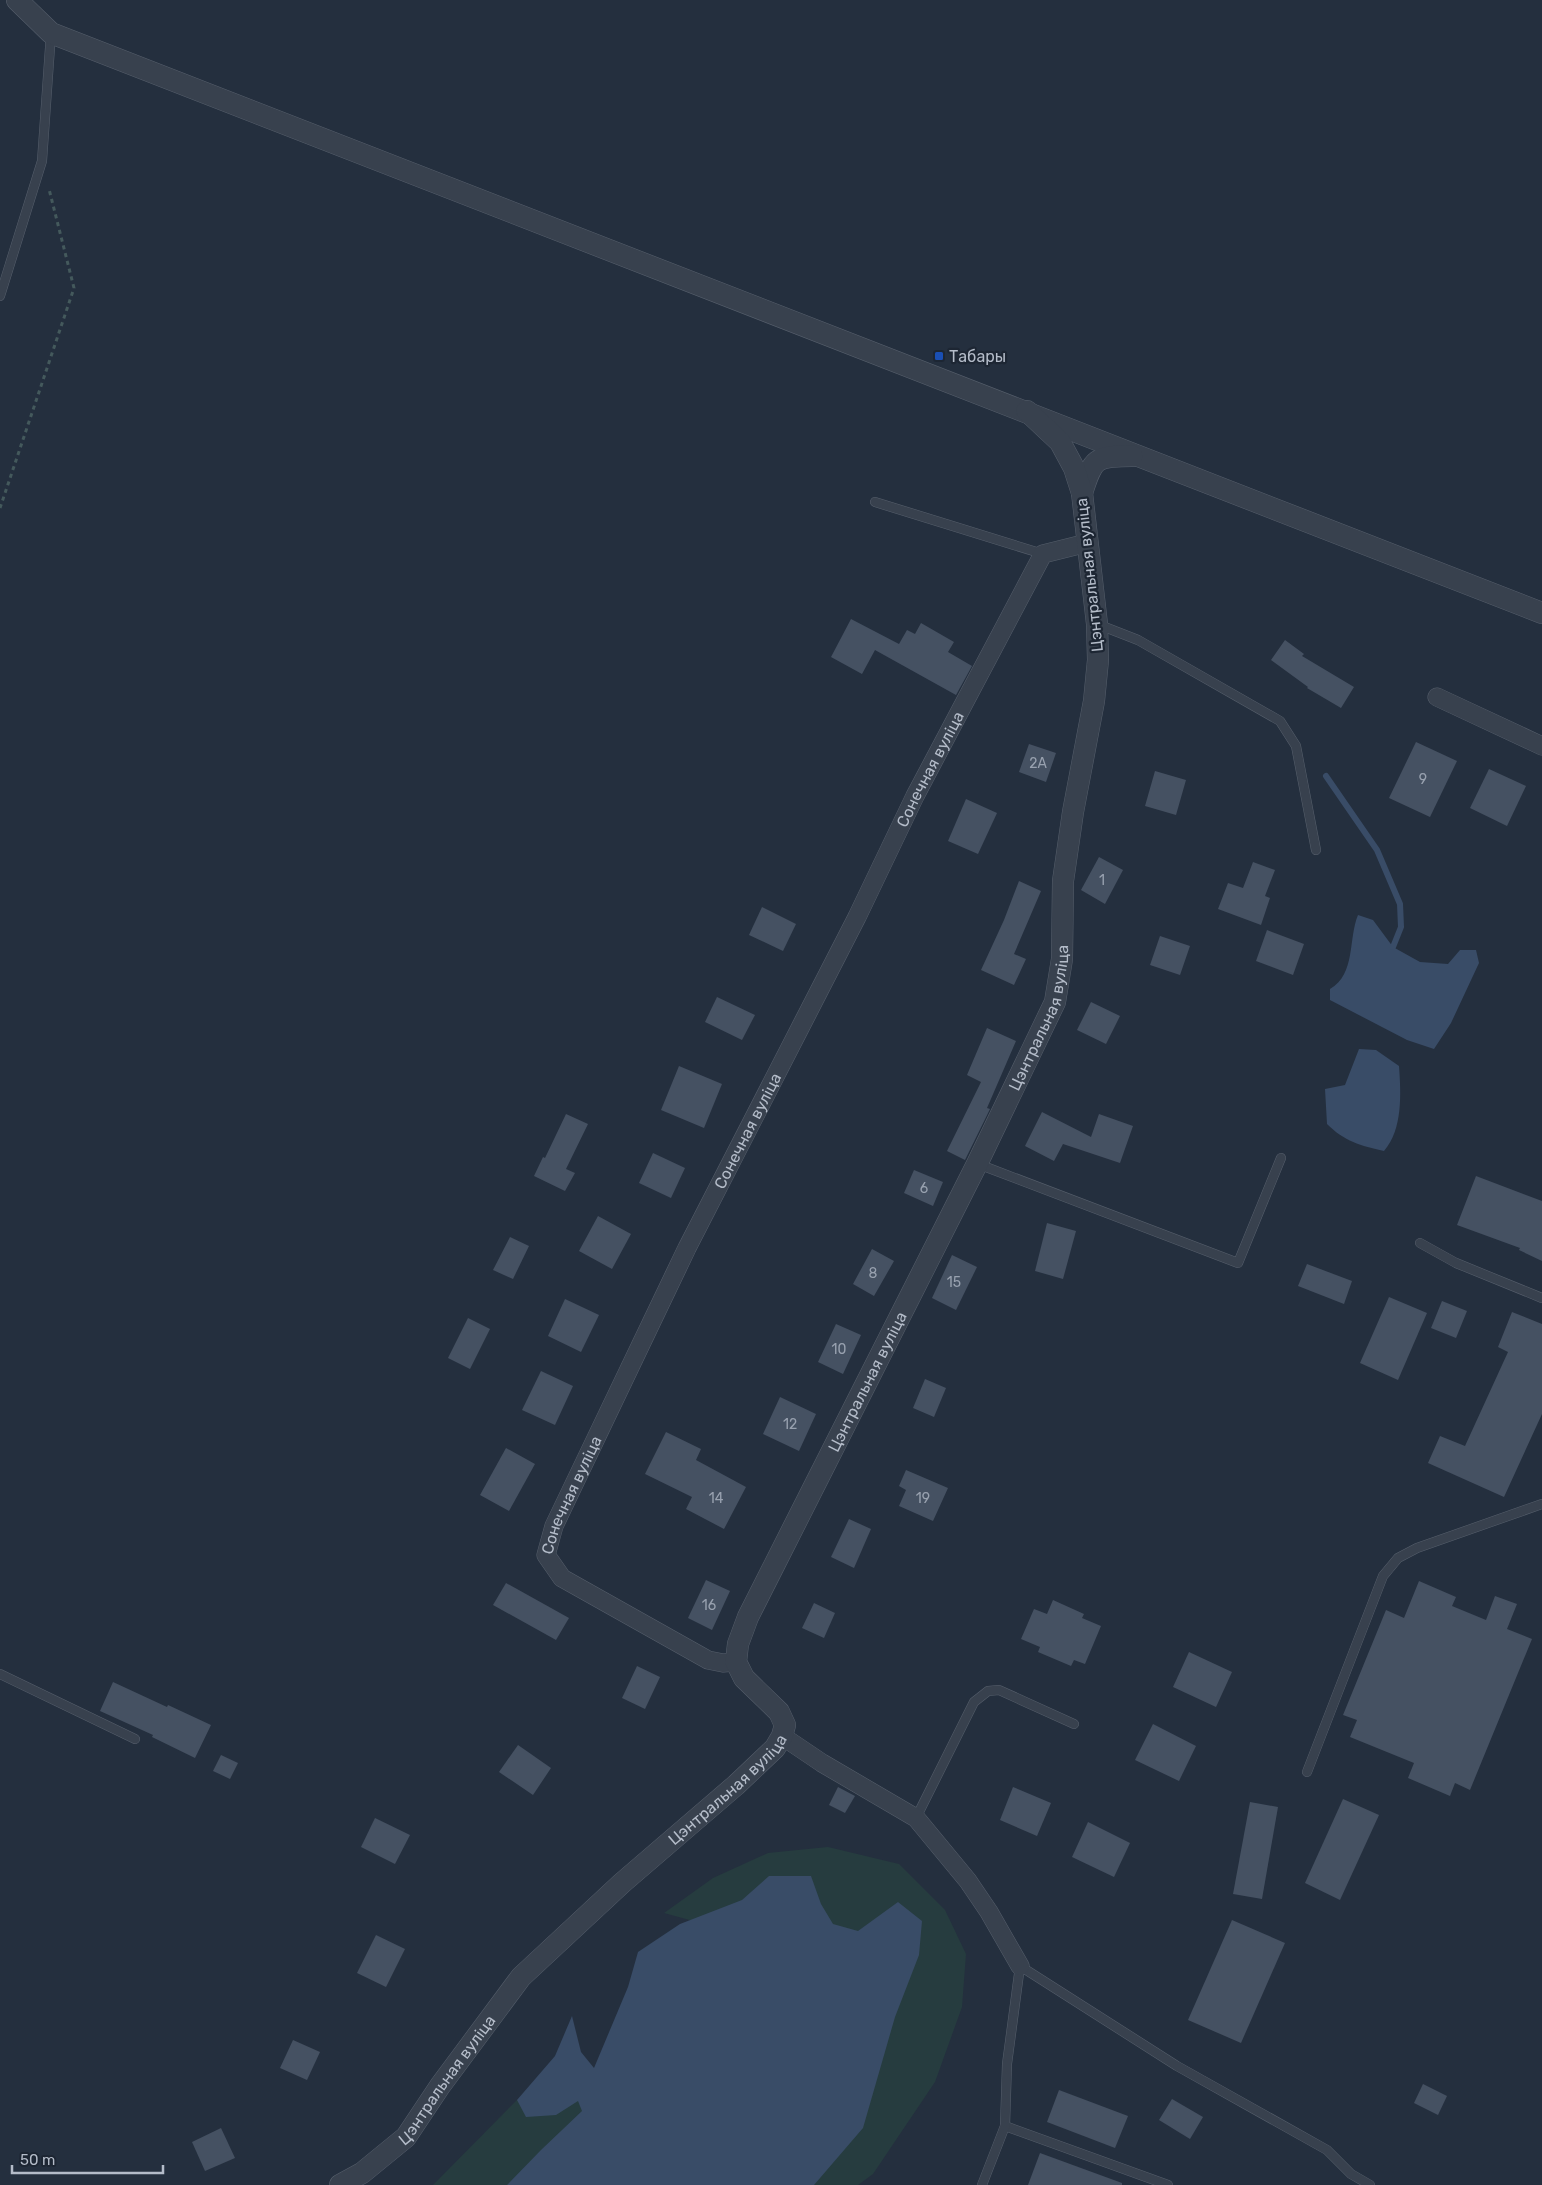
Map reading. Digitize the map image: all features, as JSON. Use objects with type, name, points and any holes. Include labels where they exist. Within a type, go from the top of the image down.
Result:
[{"type":"street","points":[[17,0],[51,32],[1542,614]]},
{"type":"street","name":"Цэнтральная вуліца","points":[[340,2185],[362,2173],[406,2137],[440,2086],[521,1976],[622,1883],[736,1785],[775,1748],[782,1736],[785,1725],[779,1712],[744,1678],[736,1662],[738,1644],[748,1617],[977,1164],[1055,1002],[1062,959],[1063,881],[1073,812],[1094,701],[1098,660],[1097,624],[1082,493],[1074,468],[1060,442],[1026,411]]},
{"type":"street","points":[[1082,493],[1089,471],[1096,462],[1106,456],[1140,456]]},
{"type":"street","points":[[1043,554],[1087,544]]},
{"type":"street","name":"Сонечная вуліца","points":[[736,1662],[723,1663],[708,1660],[562,1578],[546,1555],[554,1526],[687,1248],[857,917],[915,796],[1043,554]]},
{"type":"street","points":[[1437,697],[1542,746]]},
{"type":"street","points":[[782,1736],[916,1818],[968,1882],[989,1912],[1020,1966]]},
{"type":"lane","points":[[0,296],[42,161],[51,32]]},
{"type":"lane","points":[[875,502],[1043,554]]},
{"type":"lane","points":[[1097,624],[1138,640],[1280,721],[1296,746],[1316,850]]},
{"type":"lane","points":[[977,1164],[1238,1263],[1281,1158]]},
{"type":"lane","points":[[1420,1243],[1456,1264],[1542,1298]]},
{"type":"lane","points":[[1307,1772],[1383,1576],[1398,1558],[1417,1548],[1542,1504]]},
{"type":"lane","points":[[0,1674],[135,1739]]},
{"type":"lane","points":[[916,1818],[974,1702],[988,1691],[998,1690],[1074,1724]]},
{"type":"lane","points":[[982,2185],[1005,2126],[1006,2064],[1020,1966],[1177,2066],[1327,2150],[1351,2174],[1370,2185]]},
{"type":"lane","points":[[1005,2126],[1168,2185]]},
{"type":"lane","points":[[1351,2174],[1354,2185]]},
{"type":"path","points":[[0,508],[74,288],[42,161]]},
{"type":"green space","points":[[828,1847],[899,1864],[945,1910],[966,1954],[962,2007],[935,2082],[873,2174],[858,2185],[745,2185],[878,1940],[708,1925],[664,1913],[713,1878],[768,1853]]},
{"type":"green space","points":[[553,2091],[602,2107],[536,2185],[433,2185],[517,2100]]},
{"type":"water","points":[[1358,915],[1373,920],[1393,947],[1420,962],[1448,964],[1460,950],[1476,950],[1479,963],[1451,1023],[1434,1049],[1407,1040],[1330,1000],[1330,989],[1344,974],[1348,965]]},
{"type":"water","points":[[1359,1049],[1376,1050],[1399,1066],[1400,1099],[1398,1122],[1395,1132],[1384,1151],[1353,1142],[1340,1135],[1327,1124],[1325,1089],[1345,1085]]},
{"type":"water","points":[[769,1876],[811,1876],[821,1904],[833,1924],[858,1931],[898,1902],[922,1921],[919,1955],[895,2017],[863,2128],[814,2185],[507,2185],[582,2111],[578,2101],[556,2115],[526,2117],[517,2100],[555,2056],[572,2016],[581,2052],[594,2068],[628,1987],[638,1952],[680,1924],[742,1900]]},
{"type":"building","points":[[851,619],[899,644],[907,630],[915,634],[921,623],[954,642],[948,652],[972,666],[956,695],[875,650],[862,674],[831,657]]},
{"type":"building","points":[[1285,640],[1304,654],[1302,656],[1354,687],[1341,708],[1307,688],[1271,660]]},
{"type":"building","points":[[1416,742],[1457,761],[1430,817],[1389,798]]},
{"type":"building","points":[[1029,744],[1056,753],[1046,782],[1019,772]]},
{"type":"building","points":[[1489,769],[1526,786],[1507,826],[1470,808]]},
{"type":"building","points":[[1155,771],[1186,780],[1176,815],[1145,806]]},
{"type":"building","points":[[966,799],[997,813],[978,854],[948,841]]},
{"type":"building","points":[[1099,857],[1123,870],[1105,904],[1081,890]]},
{"type":"building","points":[[1253,862],[1275,870],[1265,896],[1270,898],[1261,925],[1218,909],[1228,883],[1243,888]]},
{"type":"building","points":[[1019,881],[1041,891],[1014,954],[1026,959],[1014,985],[981,970],[1004,920]]},
{"type":"building","points":[[762,907],[796,924],[783,951],[749,935]]},
{"type":"building","points":[[1267,930],[1304,944],[1293,975],[1256,961]]},
{"type":"building","points":[[1160,936],[1190,946],[1180,975],[1150,965]]},
{"type":"building","points":[[717,997],[755,1015],[742,1040],[705,1022]]},
{"type":"building","points":[[1091,1002],[1120,1016],[1106,1044],[1077,1030]]},
{"type":"building","points":[[987,1028],[1016,1041],[987,1108],[990,1109],[965,1160],[947,1151],[981,1082],[967,1075]]},
{"type":"building","points":[[679,1066],[722,1084],[704,1128],[661,1110]]},
{"type":"building","points":[[1042,1112],[1091,1137],[1099,1114],[1133,1126],[1120,1163],[1063,1144],[1054,1161],[1025,1146]]},
{"type":"building","points":[[566,1114],[588,1124],[566,1169],[575,1173],[565,1191],[534,1176],[543,1157],[545,1158]]},
{"type":"building","points":[[653,1153],[685,1168],[671,1198],[639,1183]]},
{"type":"building","points":[[914,1170],[943,1182],[933,1206],[904,1193]]},
{"type":"building","points":[[1476,1176],[1542,1201],[1542,1261],[1519,1250],[1520,1248],[1457,1225]]},
{"type":"building","points":[[598,1216],[631,1234],[612,1269],[579,1251]]},
{"type":"building","points":[[1047,1223],[1076,1231],[1063,1279],[1035,1271]]},
{"type":"building","points":[[510,1237],[529,1246],[513,1279],[493,1270]]},
{"type":"building","points":[[872,1249],[894,1261],[874,1296],[853,1284]]},
{"type":"building","points":[[952,1255],[977,1267],[956,1310],[932,1298]]},
{"type":"building","points":[[1307,1264],[1352,1281],[1344,1304],[1298,1286]]},
{"type":"building","points":[[1389,1297],[1427,1313],[1398,1380],[1360,1363]]},
{"type":"building","points":[[565,1299],[599,1315],[581,1352],[548,1336]]},
{"type":"building","points":[[1442,1301],[1467,1311],[1456,1338],[1431,1328]]},
{"type":"building","points":[[1512,1312],[1542,1324],[1542,1414],[1504,1497],[1428,1463],[1440,1436],[1465,1446],[1508,1352],[1498,1347]]},
{"type":"building","points":[[468,1318],[490,1329],[470,1369],[448,1358]]},
{"type":"building","points":[[836,1324],[861,1335],[843,1374],[818,1362]]},
{"type":"building","points":[[541,1371],[573,1386],[555,1425],[522,1410]]},
{"type":"building","points":[[925,1379],[946,1388],[934,1417],[913,1408]]},
{"type":"building","points":[[780,1397],[816,1414],[799,1451],[763,1434]]},
{"type":"building","points":[[666,1432],[701,1449],[696,1460],[746,1487],[724,1529],[686,1509],[692,1497],[645,1474]]},
{"type":"building","points":[[506,1448],[535,1464],[509,1511],[480,1495]]},
{"type":"building","points":[[906,1470],[948,1488],[933,1521],[899,1506],[906,1490],[899,1486]]},
{"type":"building","points":[[849,1519],[871,1529],[854,1568],[831,1557]]},
{"type":"building","points":[[706,1580],[730,1591],[712,1630],[688,1618]]},
{"type":"building","points":[[1419,1581],[1456,1597],[1452,1606],[1486,1620],[1495,1596],[1517,1604],[1507,1629],[1532,1639],[1470,1790],[1455,1783],[1450,1796],[1408,1778],[1414,1763],[1350,1737],[1357,1720],[1343,1715],[1386,1610],[1404,1618]]},
{"type":"building","points":[[506,1583],[569,1618],[556,1640],[493,1605]]},
{"type":"building","points":[[1053,1600],[1084,1614],[1082,1618],[1101,1626],[1085,1664],[1074,1660],[1071,1666],[1038,1652],[1040,1647],[1021,1639],[1034,1609],[1047,1614]]},
{"type":"building","points":[[814,1603],[835,1613],[824,1638],[802,1628]]},
{"type":"building","points":[[1189,1652],[1232,1672],[1216,1707],[1173,1687]]},
{"type":"building","points":[[637,1666],[660,1677],[645,1709],[622,1698]]},
{"type":"building","points":[[113,1682],[211,1725],[195,1758],[152,1737],[153,1735],[100,1711]]},
{"type":"building","points":[[1153,1724],[1196,1746],[1179,1781],[1135,1760]]},
{"type":"building","points":[[518,1745],[551,1768],[533,1795],[499,1772]]},
{"type":"building","points":[[221,1755],[238,1763],[230,1779],[213,1771]]},
{"type":"building","points":[[838,1787],[855,1796],[845,1813],[829,1805]]},
{"type":"building","points":[[1013,1787],[1051,1803],[1037,1836],[1000,1820]]},
{"type":"building","points":[[1343,1799],[1379,1815],[1340,1900],[1305,1883]]},
{"type":"building","points":[[1250,1802],[1278,1807],[1262,1899],[1233,1894]]},
{"type":"building","points":[[375,1818],[410,1835],[395,1864],[361,1847]]},
{"type":"building","points":[[1088,1822],[1130,1843],[1114,1877],[1072,1857]]},
{"type":"building","points":[[1232,1920],[1285,1943],[1241,2043],[1188,2020]]},
{"type":"building","points":[[376,1935],[405,1949],[386,1987],[357,1973]]},
{"type":"building","points":[[293,2040],[320,2052],[307,2080],[280,2068]]},
{"type":"building","points":[[1423,2084],[1447,2096],[1438,2115],[1414,2103]]},
{"type":"building","points":[[1059,2090],[1128,2116],[1115,2148],[1047,2122]]},
{"type":"building","points":[[1172,2099],[1203,2117],[1190,2139],[1159,2120]]},
{"type":"building","points":[[221,2128],[235,2158],[205,2171],[192,2142]]},
{"type":"building","points":[[1040,2153],[1122,2183],[1122,2185],[1028,2185]]},
{"type":"waterway","points":[[1326,776],[1377,850],[1400,904],[1401,927],[1393,947]]},
{"type":"place","name":"Табары","points":[[939,356]]}]
